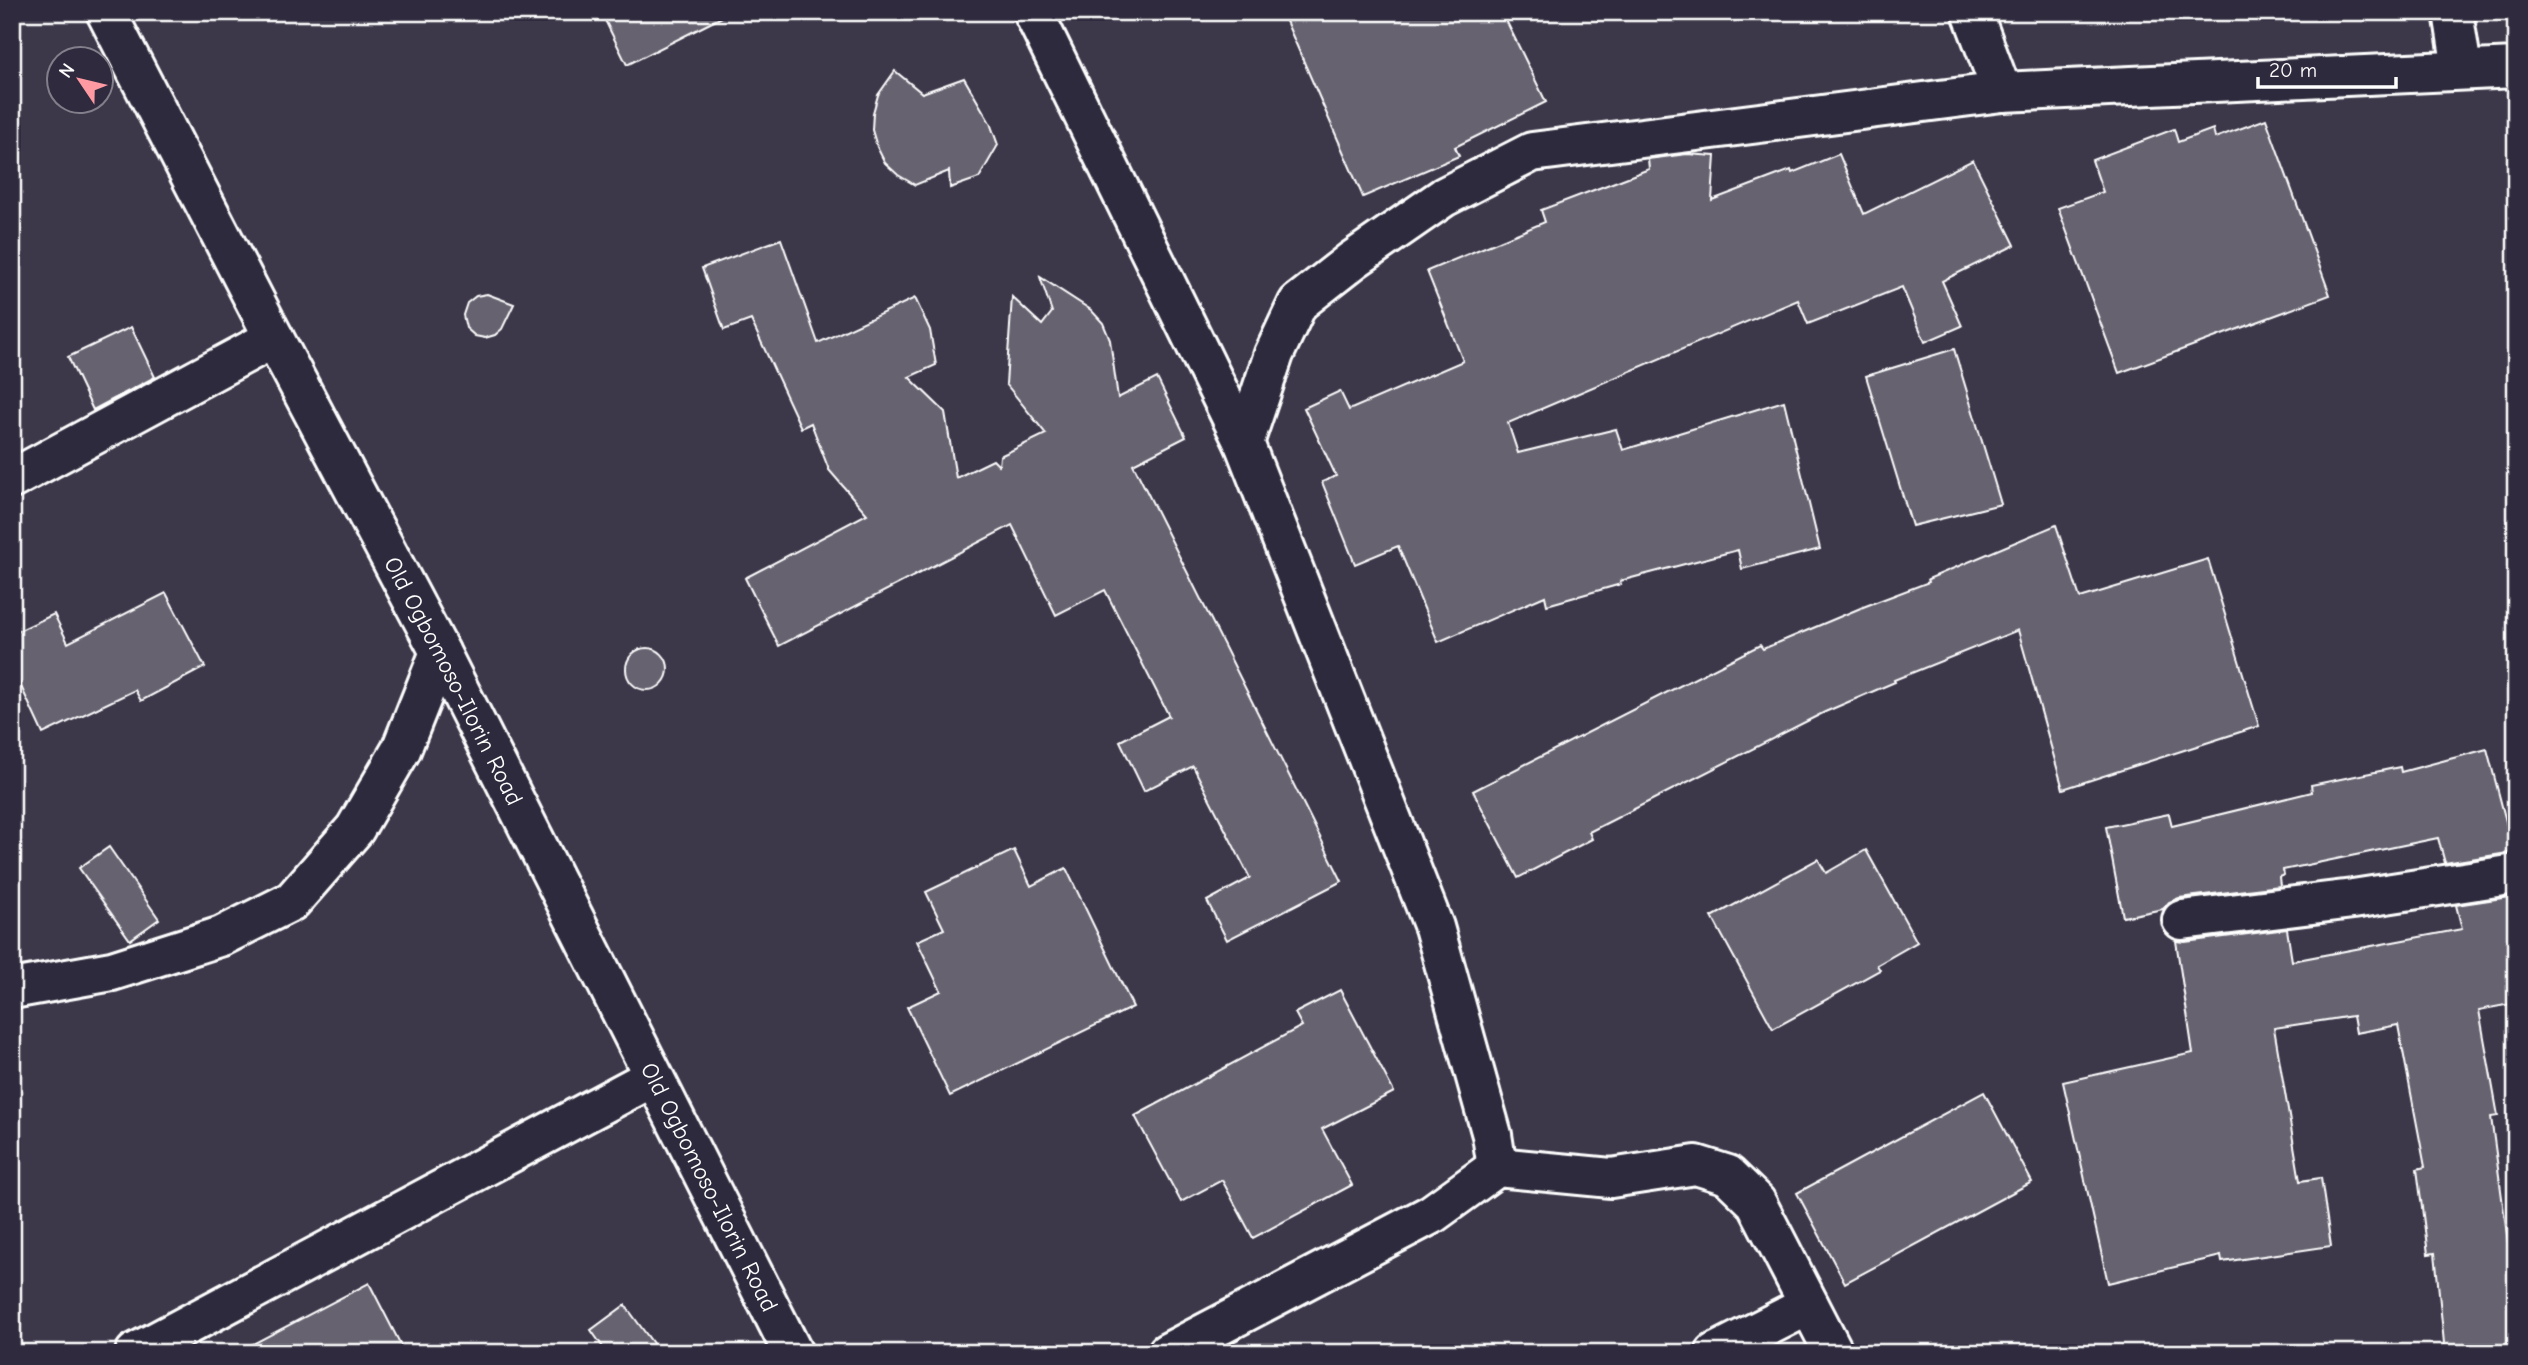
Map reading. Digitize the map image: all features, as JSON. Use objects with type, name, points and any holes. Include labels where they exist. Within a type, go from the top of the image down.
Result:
[{"type":"main road","name":"Old Ogbomoso-Ilorin Road","points":[[106,12],[440,652],[793,1353]]},
{"type":"main road","points":[[1033,12],[1244,443],[1434,927],[1492,1135],[1497,1167]]},
{"type":"main road","points":[[1972,12],[2002,92]]},
{"type":"main road","points":[[2453,12],[2462,69]]},
{"type":"main road","points":[[1244,443],[1274,354],[1298,303],[1353,260],[1444,197],[1532,152],[2002,92],[2516,68]]},
{"type":"main road","points":[[12,479],[274,338]]},
{"type":"main road","points":[[12,989],[113,971],[222,936],[292,901],[355,830],[401,750],[440,652]]},
{"type":"main road","points":[[2182,920],[2353,899],[2516,874]]},
{"type":"main road","points":[[135,1353],[653,1077]]},
{"type":"main road","points":[[1167,1353],[1432,1214],[1497,1167],[1611,1178],[1696,1165],[1728,1175],[1756,1202],[1834,1353]]},
{"type":"main road","points":[[1715,1353],[1809,1305]]},
{"type":"building","points":[[601,12],[732,12],[627,65]]},
{"type":"building","points":[[1282,12],[1502,12],[1546,102],[1455,147],[1459,156],[1363,197]]},
{"type":"building","points":[[895,71],[922,93],[964,78],[990,123],[998,145],[979,178],[950,188],[949,171],[915,185],[885,163],[872,130],[873,113],[878,95]]},
{"type":"building","points":[[2266,119],[2330,295],[2119,373],[2058,208],[2103,192],[2092,160],[2174,129],[2178,142],[2213,129],[2215,138]]},
{"type":"building","points":[[1687,154],[1715,156],[1712,200],[1839,154],[1864,214],[1973,160],[2015,245],[1942,281],[1962,326],[1925,342],[1902,287],[1808,324],[1798,300],[1508,423],[1518,453],[1616,429],[1623,450],[1784,401],[1820,549],[1742,569],[1738,550],[1620,581],[1621,584],[1547,605],[1545,596],[1438,642],[1398,546],[1355,564],[1322,482],[1336,476],[1304,408],[1340,391],[1349,410],[1463,361],[1427,271],[1545,222],[1541,210],[1649,169],[1648,159]]},
{"type":"building","points":[[781,239],[818,343],[915,298],[930,330],[936,365],[909,377],[945,412],[956,478],[993,460],[999,466],[1000,456],[1046,434],[1006,384],[1012,297],[1042,325],[1052,312],[1040,277],[1091,310],[1103,323],[1110,340],[1118,398],[1157,378],[1186,437],[1133,464],[1342,881],[1227,940],[1207,901],[1250,878],[1193,766],[1144,791],[1120,741],[1169,716],[1105,590],[1056,615],[1012,525],[779,646],[745,578],[867,514],[829,470],[811,423],[801,428],[751,320],[724,330],[702,268]]},
{"type":"building","points":[[487,294],[514,304],[502,329],[485,338],[475,336],[466,328],[463,315],[467,303],[476,296]]},
{"type":"building","points":[[131,327],[155,377],[93,410],[68,357]]},
{"type":"building","points":[[1954,349],[2001,504],[1912,526],[1866,376]]},
{"type":"building","points":[[2056,525],[2080,598],[2208,559],[2259,726],[2063,789],[2018,630],[1894,680],[1895,682],[1825,712],[1589,832],[1592,839],[1518,878],[1473,791],[1760,645],[1763,649],[1929,582],[1928,579]]},
{"type":"building","points":[[166,593],[205,667],[141,701],[135,690],[43,734],[12,667],[12,634],[54,614],[68,643]]},
{"type":"building","points":[[647,648],[662,654],[668,669],[662,684],[647,690],[632,684],[626,669],[632,654]]},
{"type":"building","points":[[2487,749],[2514,852],[2445,863],[2438,838],[2283,870],[2284,875],[2279,877],[2280,886],[2179,898],[2169,902],[2163,909],[2123,917],[2106,827],[2169,814],[2172,826],[2312,792],[2311,785],[2400,767],[2401,772]]},
{"type":"building","points":[[109,847],[159,919],[130,940],[79,868]]},
{"type":"building","points":[[1014,850],[1031,886],[1066,868],[1133,1007],[950,1096],[907,1007],[941,991],[917,941],[944,929],[926,892]]},
{"type":"building","points":[[1866,850],[1917,942],[1877,965],[1880,970],[1773,1029],[1712,917],[1818,859],[1826,873]]},
{"type":"building","points":[[2516,896],[2516,1003],[2479,1010],[2498,1116],[2491,1117],[2516,1301],[2516,1353],[2445,1353],[2435,1253],[2428,1254],[2417,1169],[2425,1167],[2398,1025],[2356,1033],[2353,1016],[2274,1028],[2300,1181],[2321,1178],[2331,1246],[2222,1262],[2221,1256],[2108,1283],[2063,1082],[2193,1053],[2176,941],[2287,929],[2292,961],[2462,929],[2456,905]]},
{"type":"building","points":[[1340,990],[1394,1092],[1322,1129],[1352,1185],[1253,1238],[1222,1180],[1181,1202],[1135,1116],[1302,1026],[1295,1013]]},
{"type":"building","points":[[1984,1092],[2032,1182],[1845,1283],[1797,1193]]},
{"type":"building","points":[[369,1283],[405,1353],[236,1353]]},
{"type":"building","points":[[625,1305],[660,1353],[607,1353],[591,1330]]}]
